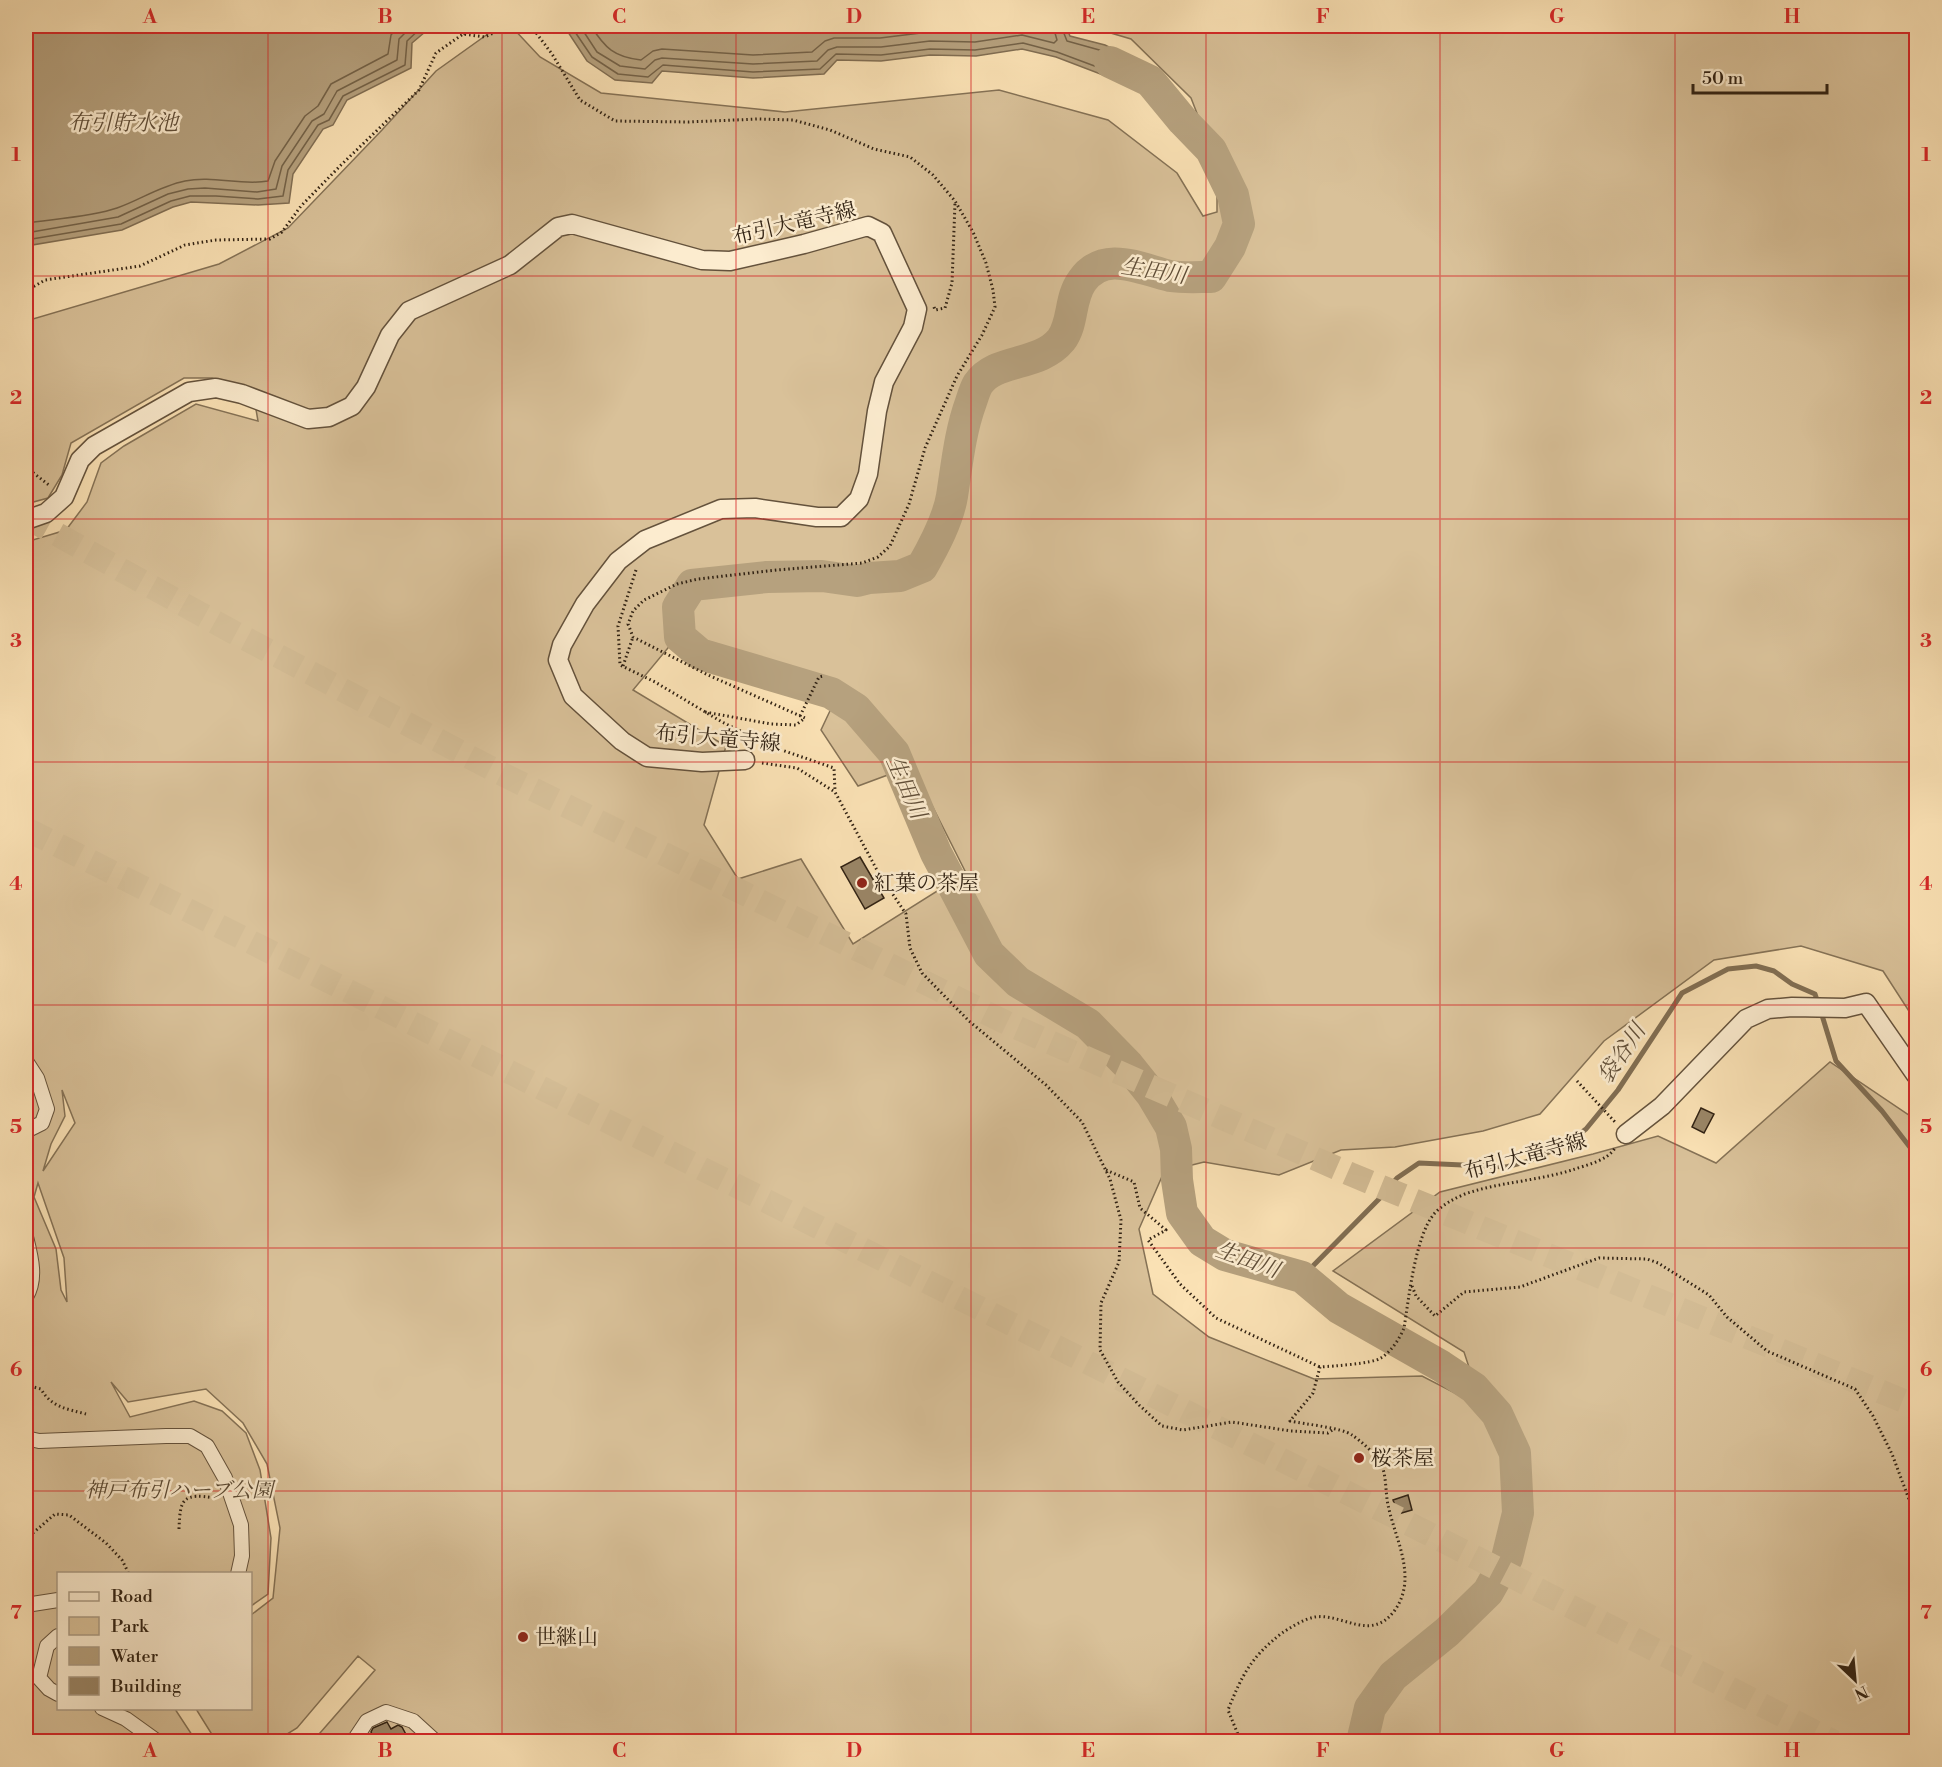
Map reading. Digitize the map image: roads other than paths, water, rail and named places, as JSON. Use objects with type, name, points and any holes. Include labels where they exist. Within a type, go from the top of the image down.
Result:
[{"type":"street","name":"布引大竜寺線","points":[[26,520],[46,513],[64,496],[80,460],[94,446],[189,392],[216,388],[242,394],[308,419],[329,417],[352,406],[366,387],[390,335],[409,311],[510,265],[558,227],[572,224],[702,260],[730,261],[868,226],[882,233],[917,309],[913,327],[884,382],[877,411],[868,474],[858,499],[841,517],[817,517],[755,508],[721,509],[645,540],[618,561],[585,604],[562,645],[558,660],[573,696],[622,741],[647,757],[702,762],[745,760]]},
{"type":"street","points":[[1623,1131],[1662,1106],[1746,1019],[1768,1009],[1792,1006],[1845,1008],[1866,1003],[1917,1075]]},
{"type":"street","points":[[26,1061],[37,1078],[47,1109],[42,1123],[26,1131]]},
{"type":"street","points":[[26,1237],[32,1286],[26,1297]]},
{"type":"street","points":[[26,1438],[39,1442],[190,1436],[207,1446],[225,1478],[241,1525],[242,1556],[238,1572]]},
{"type":"street","points":[[26,1605],[57,1600]]},
{"type":"street","points":[[57,1637],[47,1646],[39,1678],[49,1689],[57,1693]]},
{"type":"street","points":[[106,1710],[126,1719],[158,1742]]},
{"type":"street","points":[[353,1742],[367,1721],[386,1712],[413,1721],[436,1742]]},
{"type":"water","name":"布引貯水池","points":[[26,26],[432,26],[412,43],[411,68],[347,100],[333,125],[323,129],[293,174],[289,203],[258,205],[191,202],[173,207],[122,230],[26,246]]},
{"type":"water","points":[[564,26],[1066,26],[1070,36],[1105,45],[1139,62],[1150,81],[1124,83],[1056,57],[1022,49],[976,56],[930,55],[881,61],[837,60],[824,74],[753,78],[662,71],[652,83],[615,80],[587,61]]},
{"type":"waterway","name":"生田川","points":[[1110,62],[1150,81],[1211,150],[1233,195],[1239,224],[1230,247],[1211,277],[1170,276],[1123,264],[1101,266],[1091,271],[1082,281],[1075,295],[1065,333],[1052,349],[1041,355],[995,370],[986,376],[977,386],[967,413],[961,436],[952,496],[944,523],[922,567],[900,576],[857,581],[822,576],[767,577],[692,585],[678,607],[680,637],[700,654],[831,693],[856,709],[894,753],[936,853],[989,954],[1018,982],[1088,1024],[1128,1065],[1152,1095],[1171,1127],[1176,1149],[1177,1180],[1182,1213],[1202,1241],[1225,1255],[1302,1277],[1339,1308],[1441,1366],[1474,1388],[1497,1414],[1515,1453],[1518,1513],[1507,1558],[1488,1592],[1447,1632],[1393,1676],[1370,1708],[1362,1742]]},
{"type":"waterway","name":"袋谷川","points":[[1302,1277],[1397,1178],[1419,1163],[1506,1167],[1529,1161],[1565,1145],[1586,1129],[1618,1090],[1682,993],[1728,969],[1756,966],[1774,971],[1792,984],[1815,994],[1818,1003]]},
{"type":"waterway","name":"袋谷川","points":[[1821,1012],[1836,1061],[1882,1111],[1916,1155]]},
{"type":"tunnel","points":[[26,517],[233,632],[500,773],[1011,1025],[1350,1174],[1916,1406]]},
{"type":"tunnel","points":[[26,829],[1465,1552],[1834,1742]]},
{"type":"place","name":"紅葉の茶屋","points":[[862,883]]},
{"type":"place","name":"桜茶屋","points":[[1359,1458]]},
{"type":"place","name":"世継山","points":[[523,1637]]},
{"type":"park label","name":"神戸布引ハーブ公園","points":[[179,1490]]}]
